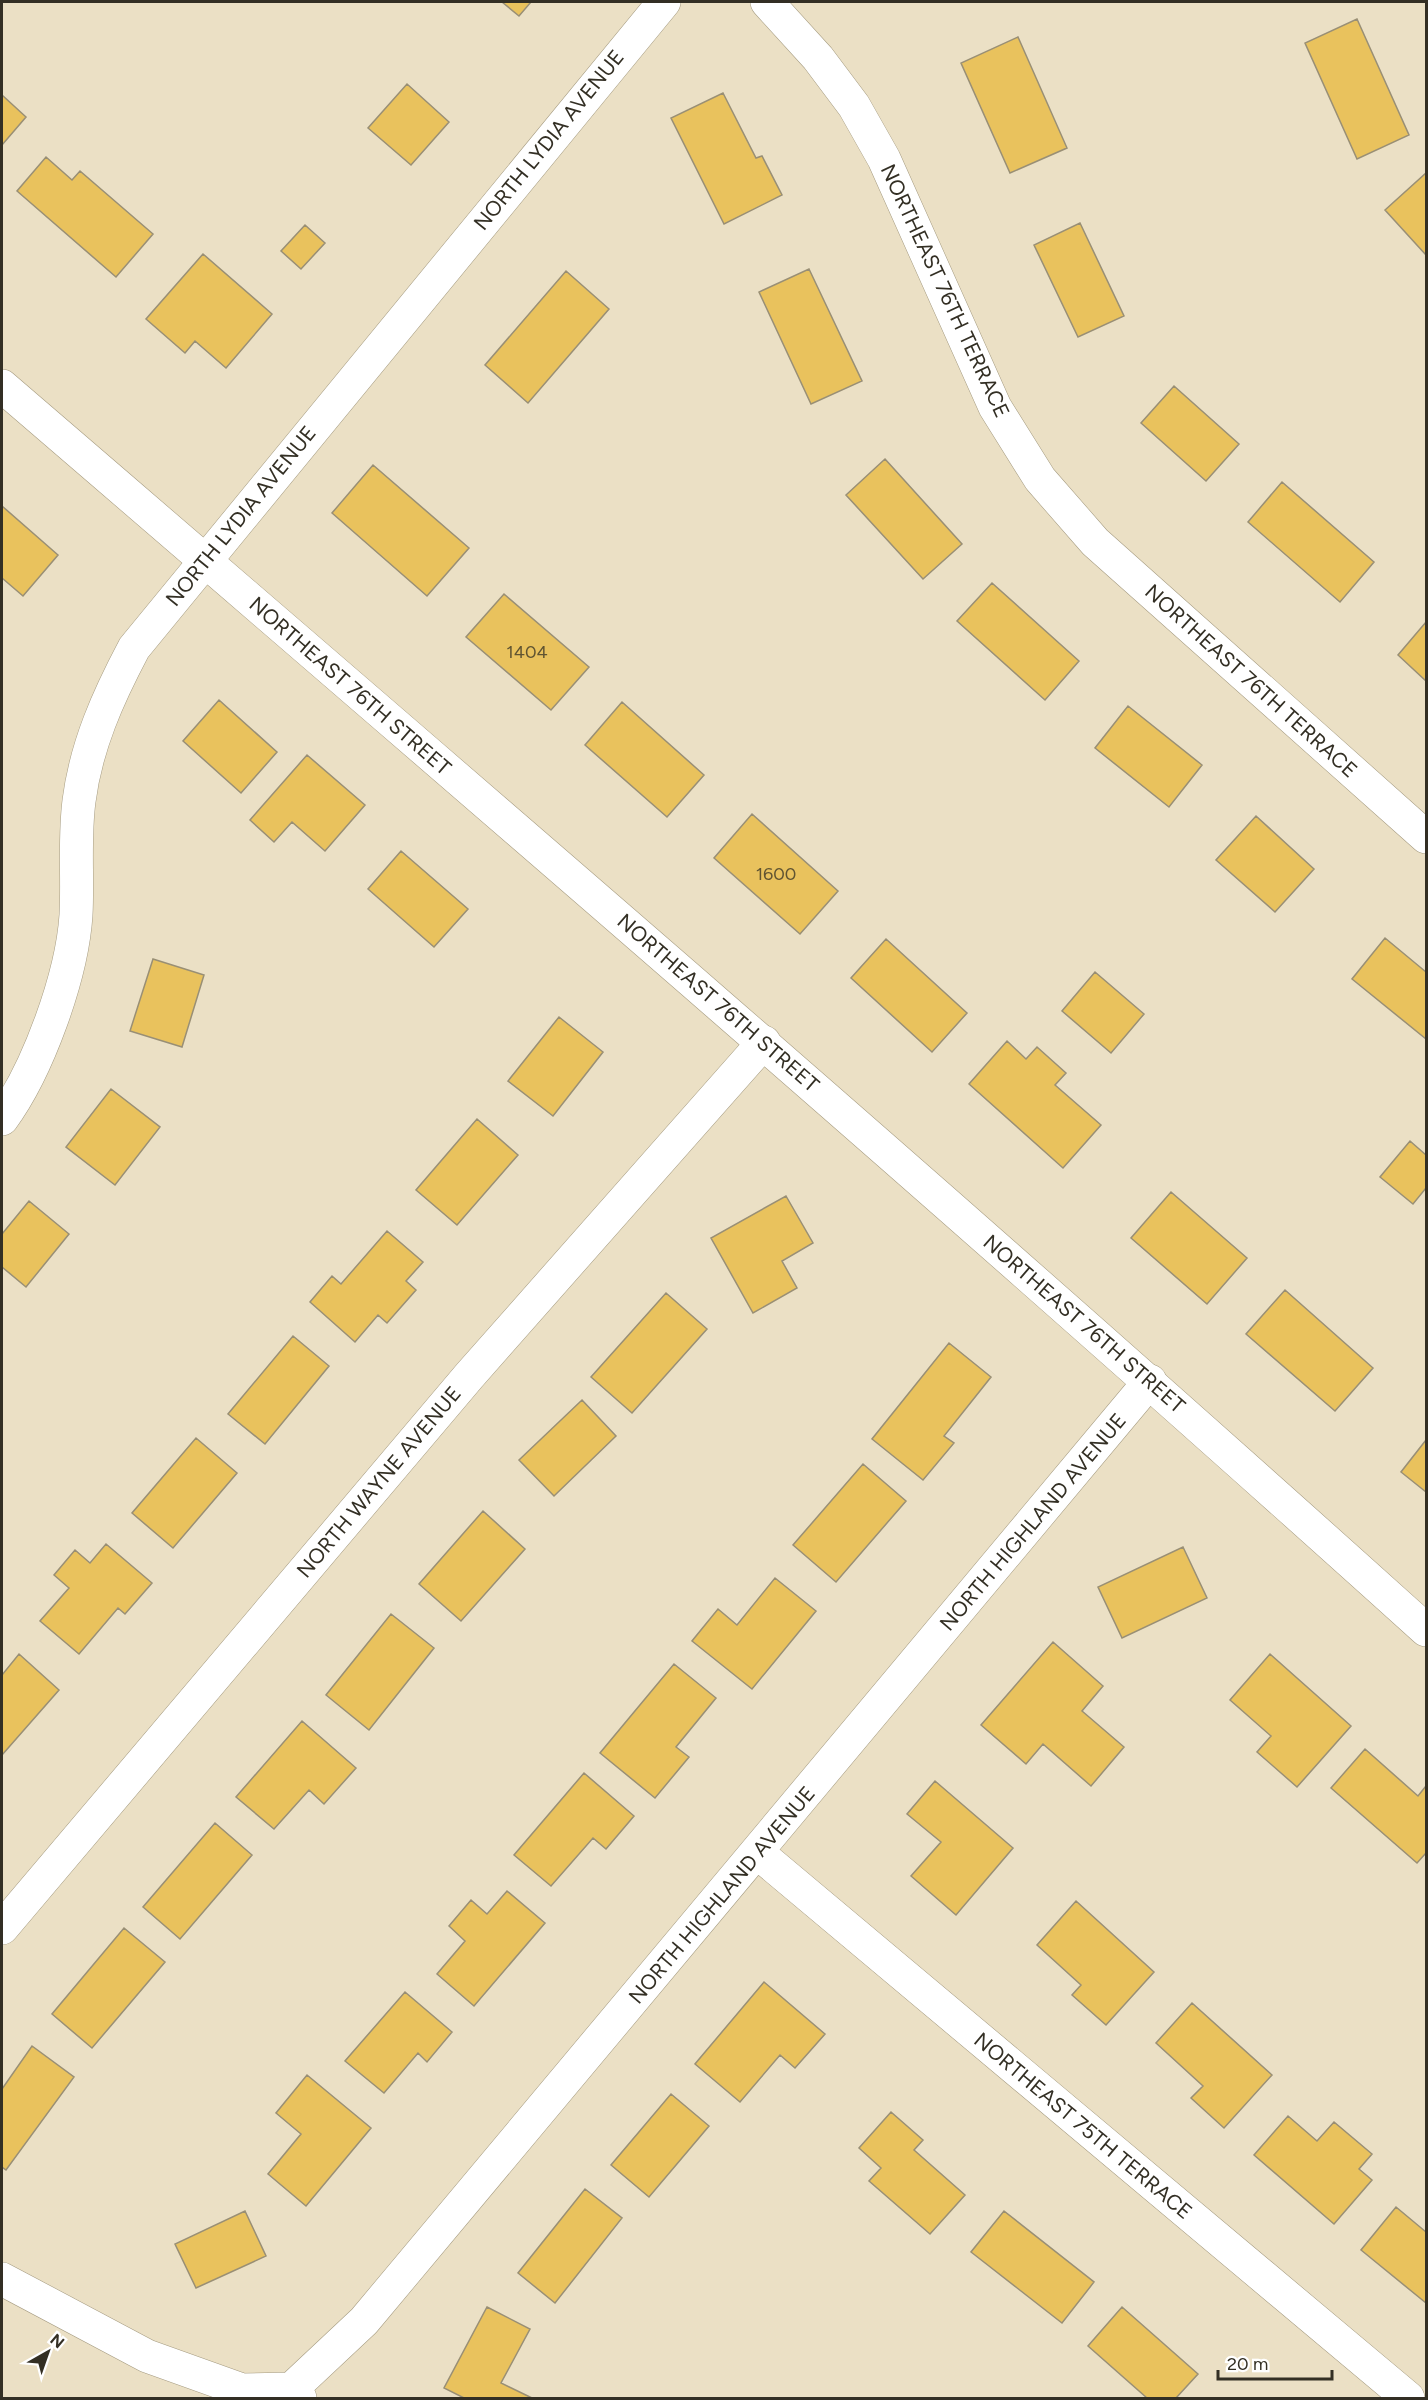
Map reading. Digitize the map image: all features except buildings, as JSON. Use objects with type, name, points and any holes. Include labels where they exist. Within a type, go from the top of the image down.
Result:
[{"type":"street","name":"NORTH LYDIA AVENUE","points":[[2,1119],[15,1100],[39,1051],[65,972],[76,918],[79,802],[90,750],[108,698],[134,648],[664,2]]},
{"type":"street","name":"NORTHEAST 76TH TERRACE","points":[[766,2],[818,58],[854,106],[874,141],[995,407],[1040,479],[1095,542],[1426,837]]},
{"type":"street","name":"NORTHEAST 76TH STREET","points":[[2,386],[764,1042],[1150,1381],[1426,1630]]},
{"type":"street","name":"NORTH WAYNE AVENUE","points":[[2,1928],[469,1376],[764,1042]]},
{"type":"street","name":"NORTH HIGHLAND AVENUE","points":[[291,2395],[364,2320],[758,1853],[1150,1381]]},
{"type":"street","name":"NORTHEAST 75TH TERRACE","points":[[758,1853],[1408,2398]]},
{"type":"street","points":[[2,2279],[147,2356],[242,2390],[291,2395]]}]
